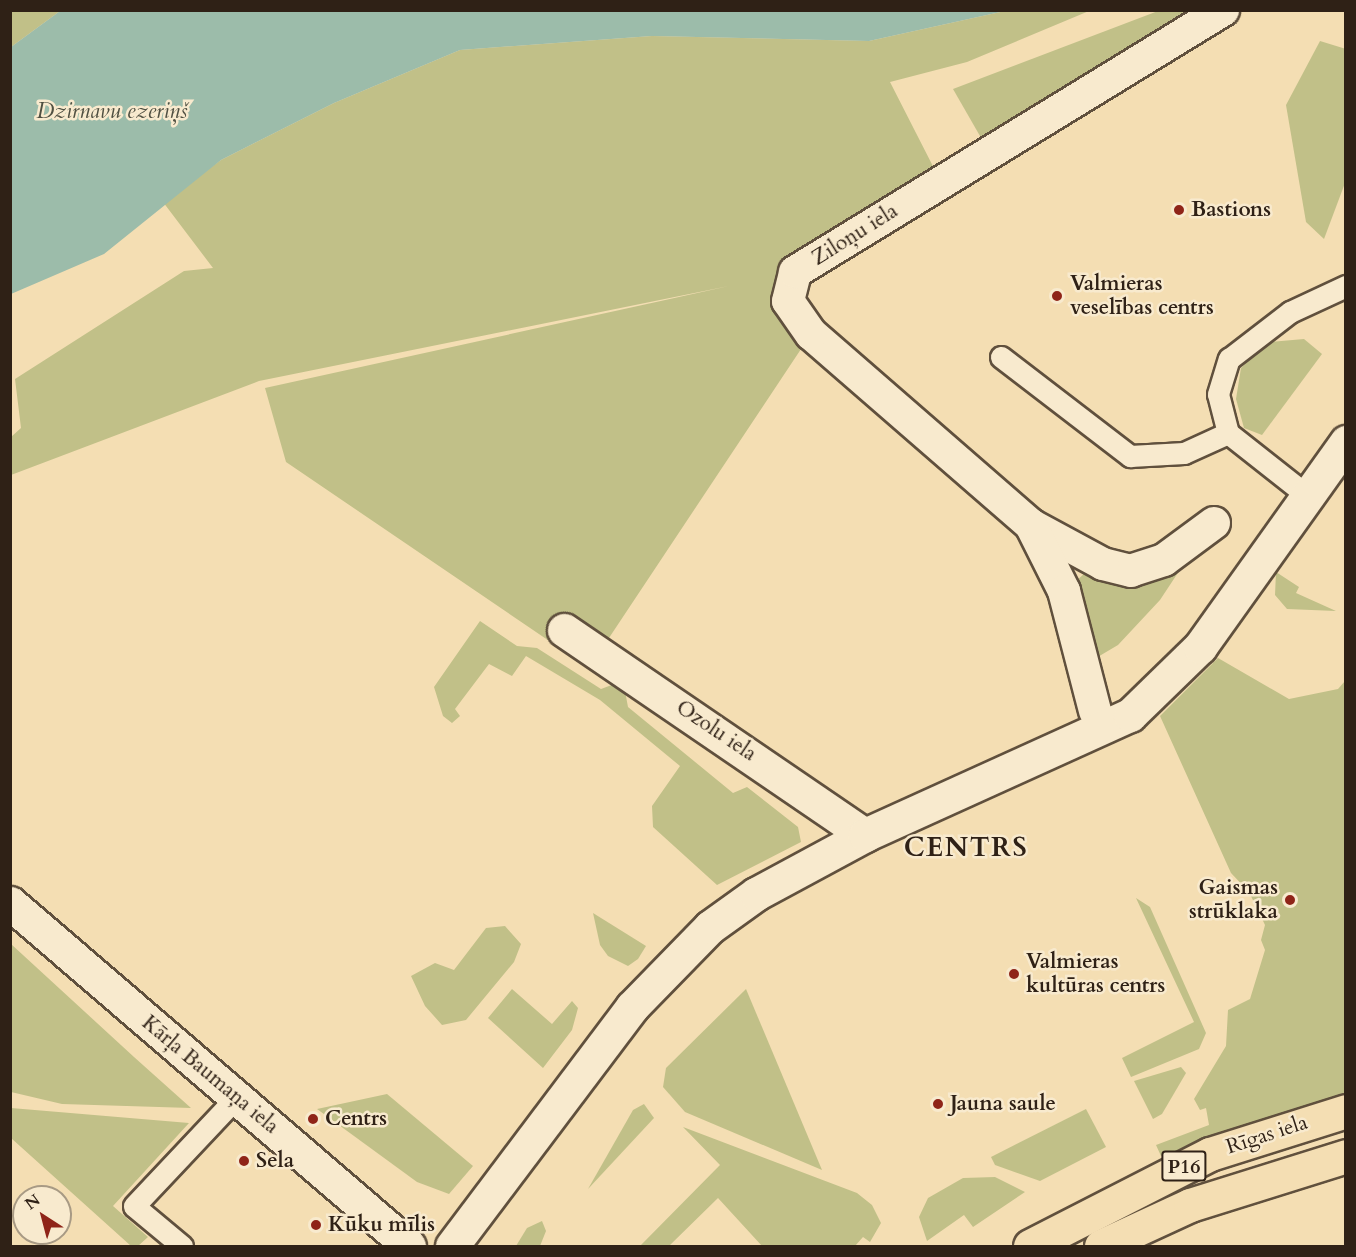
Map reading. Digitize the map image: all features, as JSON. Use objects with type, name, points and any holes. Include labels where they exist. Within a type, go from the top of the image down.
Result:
[{"type":"main road","name":"Rīgas iela","points":[[1030,1246],[1210,1154],[1346,1111]]},
{"type":"main road","name":"Rīgas iela","points":[[1101,1246],[1190,1205],[1346,1156]]},
{"type":"street","name":"Ziloņu iela","points":[[1214,523],[1164,560],[1131,570],[1103,564],[1030,525],[811,334],[789,301],[795,272],[1223,10]]},
{"type":"street","points":[[452,1246],[632,1007],[710,927],[756,894],[865,835],[1130,714],[1200,647],[1346,442]]},
{"type":"street","name":"Ziloņu iela","points":[[1030,525],[1064,591],[1095,711]]},
{"type":"street","name":"Ozolu iela","points":[[564,630],[865,835]]},
{"type":"street","name":"Kārļa Baumaņa iela","points":[[10,903],[235,1099],[410,1246]]},
{"type":"lane","points":[[1309,497],[1228,433],[1218,394],[1229,359],[1290,312],[1346,286]]},
{"type":"lane","points":[[1001,357],[1130,456],[1184,453],[1228,433]]},
{"type":"lane","points":[[183,1246],[134,1206],[235,1099]]},
{"type":"shaded area","points":[[11,11],[60,11],[11,47]]},
{"type":"shaded area","points":[[1005,11],[1089,11],[967,62],[890,82],[941,182],[795,272],[811,334],[589,668],[286,462],[265,388],[729,286],[259,381],[11,475],[11,437],[21,428],[15,379],[184,271],[213,268],[163,202],[221,160],[334,103],[460,50],[652,36],[869,41]]},
{"type":"shaded area","points":[[1158,11],[1204,11],[984,143],[953,89]]},
{"type":"shaded area","points":[[1320,41],[1346,49],[1345,183],[1324,239],[1306,222],[1286,105]]},
{"type":"shaded area","points":[[1304,339],[1322,354],[1262,435],[1244,428],[1236,399],[1241,368],[1269,342]]},
{"type":"shaded area","points":[[1195,547],[1160,600],[1118,645],[1096,658],[1075,582],[1085,573],[1113,579]]},
{"type":"shaded area","points":[[1276,572],[1299,587],[1296,593],[1336,611],[1287,609],[1275,595]]},
{"type":"shaded area","points":[[480,621],[517,646],[537,648],[601,689],[617,683],[625,691],[628,707],[733,793],[747,787],[798,827],[801,842],[717,885],[653,827],[652,806],[680,766],[600,700],[526,656],[512,676],[489,664],[455,709],[460,716],[452,723],[443,716],[434,687]]},
{"type":"shaded area","points":[[1218,658],[1289,699],[1338,689],[1345,681],[1345,1093],[1161,1156],[1156,1145],[1209,1125],[1206,1108],[1200,1110],[1194,1099],[1226,1046],[1228,1010],[1250,999],[1265,950],[1261,940],[1265,925],[1249,892],[1231,873],[1160,716]]},
{"type":"shaded area","points":[[1136,898],[1150,907],[1206,1033],[1199,1049],[1131,1077],[1122,1058],[1194,1022]]},
{"type":"shaded area","points":[[593,913],[646,946],[638,959],[628,966],[608,956],[600,945]]},
{"type":"shaded area","points":[[505,926],[521,944],[514,962],[466,1020],[442,1025],[425,1006],[411,976],[435,963],[454,970],[486,928]]},
{"type":"shaded area","points":[[11,944],[191,1108],[62,1104],[11,1092]]},
{"type":"shaded area","points":[[512,989],[552,1024],[572,1001],[578,1008],[572,1030],[543,1068],[488,1018]]},
{"type":"shaded area","points":[[746,989],[822,1170],[685,1112],[663,1087],[666,1068]]},
{"type":"shaded area","points":[[1181,1067],[1186,1073],[1162,1114],[1153,1119],[1134,1081]]},
{"type":"shaded area","points":[[387,1094],[473,1166],[449,1194],[417,1182],[317,1109]]},
{"type":"shaded area","points":[[644,1104],[654,1118],[588,1189],[633,1110]]},
{"type":"shaded area","points":[[11,1108],[189,1123],[113,1206],[148,1237],[138,1246],[131,1246],[72,1193],[72,1185],[63,1185],[11,1138]]},
{"type":"shaded area","points":[[1086,1109],[1106,1147],[1040,1181],[995,1165],[991,1157]]},
{"type":"shaded area","points":[[683,1127],[857,1193],[872,1205],[881,1223],[870,1242],[863,1237],[855,1246],[762,1246],[718,1198],[669,1246],[640,1246],[720,1165]]},
{"type":"shaded area","points":[[995,1177],[1025,1192],[973,1227],[964,1215],[927,1241],[919,1217],[928,1198],[963,1178]]},
{"type":"shaded area","points":[[542,1221],[546,1231],[540,1246],[516,1246],[527,1228]]},
{"type":"water","name":"Dzirnavu ezeriņš","points":[[60,11],[1005,11],[869,41],[652,36],[460,50],[334,103],[221,160],[104,254],[11,294],[11,47]]},
{"type":"place","name":"Bastions","points":[[1179,210]]},
{"type":"place","name":"Valmieras veselības centrs","points":[[1057,296]]},
{"type":"place","name":"Gaismas strūklaka","points":[[1290,900]]},
{"type":"place","name":"Valmieras kultūras centrs","points":[[1014,974]]},
{"type":"place","name":"Jauna saule","points":[[938,1104]]},
{"type":"place","name":"Centrs","points":[[313,1119]]},
{"type":"place","name":"Sela","points":[[244,1161]]},
{"type":"place","name":"Kūku mīlis","points":[[316,1225]]},
{"type":"district","name":"CENTRS","points":[[966,848]]}]
